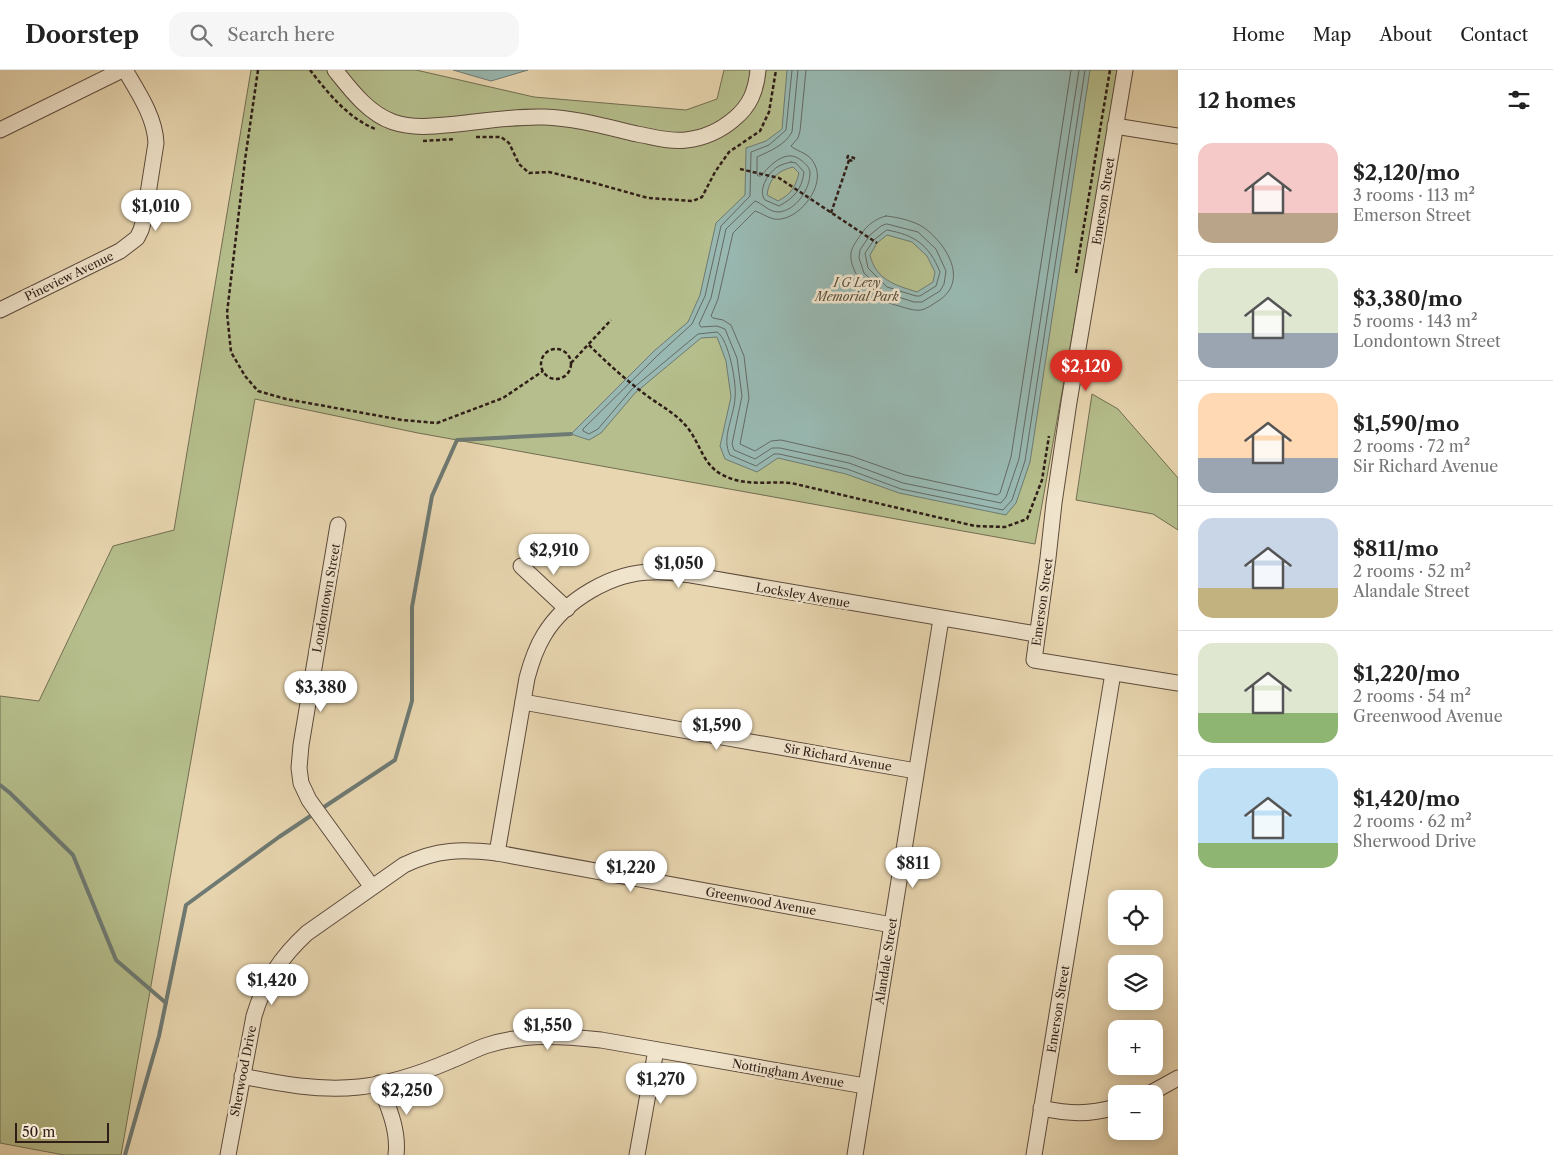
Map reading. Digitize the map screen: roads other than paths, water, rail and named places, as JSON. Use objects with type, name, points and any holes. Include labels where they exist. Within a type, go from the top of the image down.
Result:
[{"type":"street","points":[[0,130],[124,70]]},
{"type":"street","name":"Pineview Avenue","points":[[0,310],[120,251],[137,238],[144,219],[156,143],[155,132],[148,113],[124,70]]},
{"type":"street","points":[[335,70],[354,94],[371,110],[394,122],[410,126],[434,127],[544,117],[570,120],[668,140],[686,140],[701,137],[726,126],[742,112],[750,101],[757,83],[758,70]]},
{"type":"street","name":"Emerson Street","points":[[1034,1155],[1113,673],[1034,660],[1036,634],[1069,402],[1125,70]]},
{"type":"street","points":[[1115,126],[1178,136]]},
{"type":"street","name":"Londontown Street","points":[[338,525],[301,745],[299,768],[301,783],[309,800],[372,887]]},
{"type":"street","points":[[521,566],[567,609]]},
{"type":"street","name":"Locksley Avenue","points":[[498,853],[531,663],[550,625],[581,597],[599,585],[619,577],[653,572],[691,575],[1036,634]]},
{"type":"street","name":"Alandale Street","points":[[855,1155],[941,618]]},
{"type":"street","points":[[1113,673],[1178,683]]},
{"type":"street","name":"Sir Richard Avenue","points":[[523,702],[916,771]]},
{"type":"street","name":"Greenwood Avenue","points":[[372,887],[404,865],[434,853],[449,850],[470,850],[498,853],[892,925]]},
{"type":"street","name":"Sherwood Drive","points":[[228,1155],[254,1016],[260,997],[278,964],[293,946],[307,933],[372,887]]},
{"type":"street","name":"Nottingham Avenue","points":[[242,1076],[304,1088],[334,1089],[360,1087],[407,1076],[449,1062],[489,1045],[516,1038],[564,1036],[601,1040],[866,1086]]},
{"type":"street","points":[[637,1155],[656,1050]]},
{"type":"street","points":[[1163,1086],[1178,1078]]},
{"type":"street","points":[[379,1084],[394,1124],[396,1155]]},
{"type":"street","points":[[1042,1108],[1068,1113],[1108,1108]]},
{"type":"water","points":[[453,70],[528,70],[491,81]]},
{"type":"water","points":[[787,70],[1090,70],[1030,462],[1016,503],[1006,515],[899,493],[846,474],[778,458],[757,472],[725,459],[720,446],[731,397],[726,361],[717,337],[701,338],[635,393],[601,433],[589,440],[571,434],[654,351],[688,322],[700,295],[716,223],[745,195],[746,148],[766,141],[782,129]],"holes":[[[793,167],[799,173],[796,183],[789,193],[778,201],[767,195],[770,184],[775,176]],[[887,235],[912,242],[927,256],[935,272],[933,282],[917,292],[894,284],[882,276],[870,255],[877,243]]]},
{"type":"waterway","points":[[321,809],[395,760],[412,701],[412,607],[432,496],[457,440],[571,434]]},
{"type":"waterway","points":[[0,785],[73,855],[116,960],[166,1003]]},
{"type":"waterway","points":[[125,1155],[159,1036],[186,905],[315,813]]},
{"type":"park label","name":"I G Levy Memorial Park","points":[[857,289]]}]
